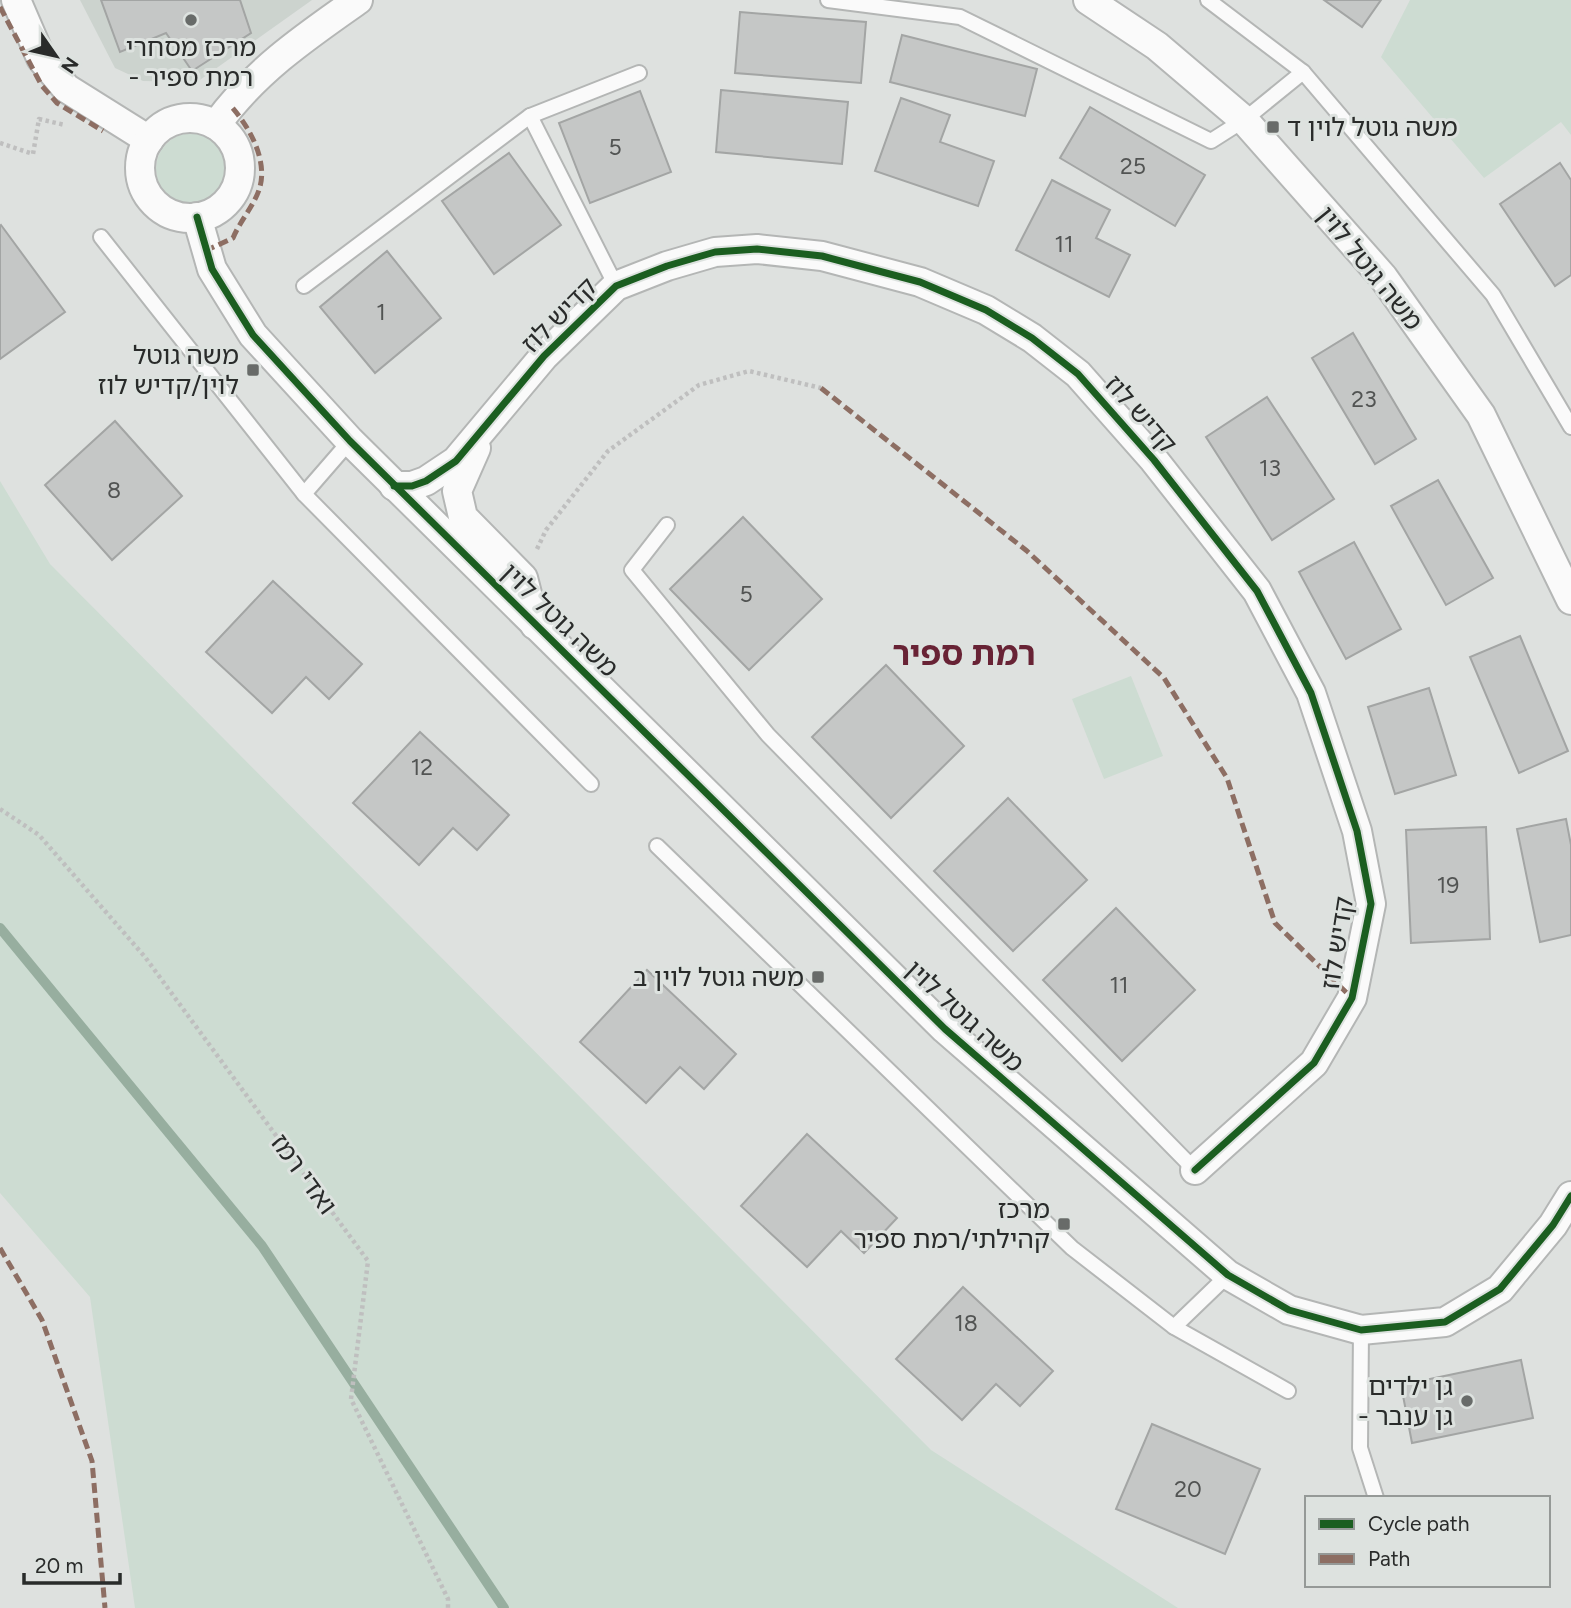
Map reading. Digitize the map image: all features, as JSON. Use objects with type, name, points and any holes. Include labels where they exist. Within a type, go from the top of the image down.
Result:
[{"type":"street","points":[[16,0],[41,58],[66,88],[149,140]]},
{"type":"street","points":[[216,125],[245,87],[281,55],[358,0]]},
{"type":"street","name":"משה גוטל לוין","points":[[1088,0],[1157,46],[1244,120],[1383,277],[1481,415],[1571,600]]},
{"type":"street","points":[[188,118],[216,125],[236,148],[239,178],[234,192],[224,205],[197,217],[169,213],[148,194],[141,167],[149,140],[159,129],[173,121],[188,118]]},
{"type":"street","points":[[197,217],[212,269],[246,326],[350,441]]},
{"type":"street","name":"קדיש לוז","points":[[394,486],[412,486],[440,473],[456,461],[544,356],[616,286],[667,266],[715,252],[757,249],[834,259],[920,282],[986,310],[1032,338],[1078,374],[1154,460],[1258,591],[1311,693],[1357,831],[1371,904],[1352,998],[1314,1063],[1195,1170]]},
{"type":"street","name":"משה גוטל לוין","points":[[485,427],[457,491],[463,517],[523,578],[535,625]]},
{"type":"street","name":"משה גוטל לוין","points":[[350,441],[945,1030],[1228,1275],[1289,1310],[1361,1330],[1445,1322],[1500,1289],[1553,1225],[1571,1196]]},
{"type":"lane","points":[[828,0],[960,17],[1211,141],[1244,120],[1303,72]]},
{"type":"lane","points":[[1208,0],[1303,72],[1493,295],[1571,428]]},
{"type":"lane","points":[[304,286],[530,116],[639,73]]},
{"type":"lane","points":[[530,116],[616,286]]},
{"type":"lane","points":[[101,237],[304,494],[591,784]]},
{"type":"lane","points":[[304,494],[350,441]]},
{"type":"lane","name":"משה גוטל לוין","points":[[667,525],[632,570],[657,601],[768,735],[1195,1170]]},
{"type":"lane","points":[[657,846],[1072,1248],[1174,1327],[1288,1391]]},
{"type":"lane","points":[[1174,1327],[1228,1275]]},
{"type":"lane","points":[[1361,1330],[1360,1448],[1375,1496]]},
{"type":"path","points":[[0,143],[33,154],[39,119],[77,129]]},
{"type":"path","points":[[523,578],[546,530],[608,451],[699,385],[749,371],[821,388]]},
{"type":"shaded area","points":[[80,0],[312,0],[197,82],[143,81],[115,68]]},
{"type":"shaded area","points":[[1410,0],[1571,0],[1571,135],[1561,122],[1484,178],[1381,57]]},
{"type":"shaded area","points":[[192,133],[212,139],[222,149],[228,169],[222,189],[212,199],[192,205],[172,199],[162,189],[156,169],[162,149],[172,139]]},
{"type":"shaded area","points":[[0,481],[50,564],[931,1450],[1178,1608],[135,1608],[90,1297],[0,1193]]},
{"type":"shaded area","points":[[1131,676],[1163,756],[1104,779],[1072,699]]},
{"type":"building","points":[[101,0],[240,0],[251,33],[192,71],[166,33],[120,52]]},
{"type":"building","points":[[1324,0],[1381,0],[1362,27]]},
{"type":"building","points":[[740,12],[866,22],[861,83],[735,73]]},
{"type":"building","points":[[902,35],[1037,69],[1025,116],[890,82]]},
{"type":"building","points":[[721,90],[848,102],[842,164],[716,152]]},
{"type":"building","points":[[640,91],[671,172],[590,203],[559,123]]},
{"type":"building","points":[[901,98],[950,115],[940,142],[994,161],[978,206],[875,171]]},
{"type":"building","points":[[1090,107],[1205,175],[1175,226],[1060,158]]},
{"type":"building","points":[[509,153],[561,225],[494,274],[442,201]]},
{"type":"building","points":[[1560,163],[1571,180],[1571,275],[1555,286],[1500,204]]},
{"type":"building","points":[[1052,180],[1110,210],[1096,238],[1130,255],[1109,297],[1016,250]]},
{"type":"building","points":[[0,226],[65,312],[0,359]]},
{"type":"building","points":[[387,251],[441,318],[375,373],[320,307]]},
{"type":"building","points":[[1353,333],[1416,439],[1375,464],[1312,358]]},
{"type":"building","points":[[1267,397],[1334,499],[1272,540],[1206,437]]},
{"type":"building","points":[[115,421],[182,496],[112,560],[45,485]]},
{"type":"building","points":[[1438,480],[1493,578],[1446,605],[1391,506]]},
{"type":"building","points":[[743,517],[822,599],[749,670],[670,589]]},
{"type":"building","points":[[1354,542],[1401,629],[1346,659],[1299,572]]},
{"type":"building","points":[[273,581],[362,664],[329,699],[306,677],[272,713],[206,652]]},
{"type":"building","points":[[1520,636],[1568,751],[1519,773],[1470,657]]},
{"type":"building","points":[[886,665],[964,746],[891,818],[812,737]]},
{"type":"building","points":[[1429,688],[1456,775],[1395,794],[1368,707]]},
{"type":"building","points":[[420,732],[509,815],[477,850],[453,828],[419,865],[353,803]]},
{"type":"building","points":[[1008,798],[1087,880],[1013,951],[934,871]]},
{"type":"building","points":[[1566,819],[1571,845],[1571,935],[1540,942],[1517,829]]},
{"type":"building","points":[[1486,827],[1490,939],[1411,943],[1406,830]]},
{"type":"building","points":[[1116,908],[1195,990],[1122,1061],[1043,980]]},
{"type":"building","points":[[647,970],[736,1054],[704,1089],[680,1067],[646,1103],[580,1042]]},
{"type":"building","points":[[807,1134],[897,1218],[864,1253],[841,1231],[807,1267],[741,1206]]},
{"type":"building","points":[[963,1287],[1053,1371],[1020,1406],[996,1384],[962,1420],[896,1359]]},
{"type":"building","name":"גן ילדים - גן ענבר","points":[[1521,1360],[1533,1418],[1412,1443],[1401,1385]]},
{"type":"building","points":[[1152,1424],[1260,1469],[1225,1554],[1116,1509]]},
{"type":"waterway","points":[[0,928],[262,1246],[504,1608]]},
{"type":"marked path","points":[[0,7],[42,86],[57,103],[103,131]]},
{"type":"marked path","points":[[205,251],[233,238],[259,190],[261,179],[255,144],[230,105]]},
{"type":"marked path","points":[[821,388],[1027,551],[1164,678],[1227,778],[1275,923],[1352,998]]},
{"type":"marked path","points":[[0,1248],[42,1320],[92,1461],[105,1608]]},
{"type":"cycle path","points":[[197,217],[212,269],[253,335],[350,441],[945,1029],[1228,1275],[1289,1310],[1361,1330],[1445,1322],[1500,1289],[1553,1225],[1571,1196]]},
{"type":"cycle path","points":[[394,486],[412,486],[426,481],[456,461],[544,356],[616,286],[667,266],[715,252],[757,249],[822,256],[920,282],[986,310],[1032,338],[1078,374],[1154,460],[1257,591],[1311,693],[1357,831],[1371,904],[1352,998],[1314,1063],[1195,1170]]},
{"type":"place","name":"מרכז מסחרי - רמת ספיר","points":[[191,20]]},
{"type":"place","name":"משה גוטל לוין ד","points":[[1273,127]]},
{"type":"place","name":"משה גוטל לוין/קדיש לוז","points":[[253,370]]},
{"type":"place","name":"משה גוטל לוין ב","points":[[818,977]]},
{"type":"place","name":"מרכז קהילתי/רמת ספיר","points":[[1064,1224]]},
{"type":"place","name":"גן ילדים - גן ענבר","points":[[1467,1401]]},
{"type":"district","name":"רמת ספיר","points":[[964,653]]}]
